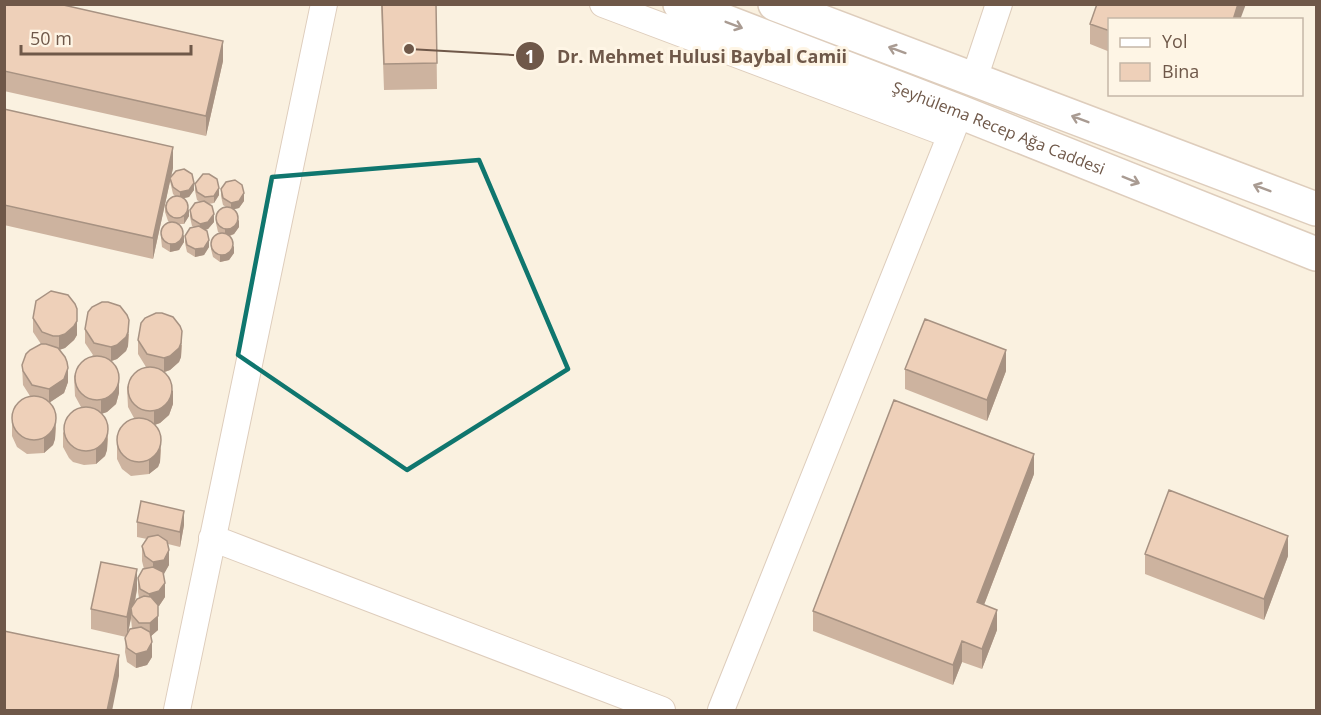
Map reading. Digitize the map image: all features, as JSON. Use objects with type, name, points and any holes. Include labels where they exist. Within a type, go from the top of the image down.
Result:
[{"type":"street","points":[[177,711],[324,4]]},
{"type":"street","points":[[603,4],[956,123],[721,711]]},
{"type":"street","name":"Şeyhülema Recep Ağa Caddesi","points":[[680,4],[956,123],[1317,254]]},
{"type":"street","points":[[775,4],[1317,209]]},
{"type":"street","points":[[974,79],[999,4]]},
{"type":"street","points":[[212,538],[662,711]]},
{"type":"highlighted area","points":[[479,160],[568,369],[407,470],[238,355],[272,177]]},
{"type":"building","points":[[4,4],[59,4],[223,41],[206,116],[4,71]]},
{"type":"building","points":[[382,4],[436,4],[437,63],[384,64]]},
{"type":"building","points":[[1097,4],[1238,4],[1234,18],[1108,18],[1108,30],[1090,24]]},
{"type":"building","points":[[4,109],[173,147],[153,238],[4,205]]},
{"type":"building","points":[[184,169],[192,174],[194,183],[189,190],[180,192],[173,187],[170,178],[176,171]]},
{"type":"building","points":[[203,174],[209,174],[217,179],[219,188],[214,196],[205,197],[197,192],[195,184]]},
{"type":"building","points":[[235,180],[242,185],[244,193],[239,201],[231,203],[223,198],[221,189],[226,182]]},
{"type":"building","points":[[177,196],[185,199],[188,207],[185,215],[177,218],[169,215],[166,207],[169,199]]},
{"type":"building","points":[[204,201],[212,206],[214,214],[208,222],[200,224],[192,219],[190,210],[195,203]]},
{"type":"building","points":[[227,207],[235,210],[238,218],[235,226],[227,229],[219,226],[216,218],[219,210]]},
{"type":"building","points":[[172,222],[180,225],[183,233],[180,241],[172,244],[164,241],[161,233],[164,225]]},
{"type":"building","points":[[199,226],[207,231],[209,240],[204,248],[195,249],[187,245],[185,236],[190,228]]},
{"type":"building","points":[[222,233],[230,236],[233,244],[230,252],[222,255],[214,252],[211,244],[214,236]]},
{"type":"building","points":[[51,291],[68,295],[77,309],[77,321],[74,326],[59,336],[42,332],[33,318],[36,301]]},
{"type":"building","points":[[102,302],[120,306],[129,320],[126,337],[111,347],[94,343],[85,329],[88,312]]},
{"type":"building","points":[[156,313],[173,317],[182,331],[179,348],[164,358],[147,354],[138,340],[141,323],[145,318]]},
{"type":"building","points":[[925,319],[1006,350],[987,400],[905,369]]},
{"type":"building","points":[[41,344],[58,348],[67,362],[68,368],[64,379],[49,389],[32,385],[23,371],[22,365],[26,354]]},
{"type":"building","points":[[97,356],[106,357],[113,362],[118,369],[118,387],[113,394],[106,399],[97,400],[88,399],[81,394],[76,387],[75,378],[76,369],[81,362],[88,357]]},
{"type":"building","points":[[150,367],[159,368],[166,373],[171,380],[171,398],[166,405],[159,410],[150,411],[141,410],[134,405],[129,398],[128,389],[129,380],[134,373],[141,368]]},
{"type":"building","points":[[34,396],[50,402],[56,418],[50,434],[34,440],[18,434],[12,418],[18,402]]},
{"type":"building","points":[[894,400],[1034,454],[977,602],[997,610],[982,649],[962,641],[953,665],[813,611]]},
{"type":"building","points":[[86,407],[102,413],[108,429],[102,445],[86,451],[70,445],[64,429],[70,413]]},
{"type":"building","points":[[139,418],[155,424],[161,440],[155,456],[139,462],[123,456],[117,440],[123,424]]},
{"type":"building","points":[[1169,490],[1288,536],[1264,599],[1145,554]]},
{"type":"building","points":[[141,501],[184,511],[180,532],[137,522]]},
{"type":"building","points":[[158,535],[167,541],[169,550],[164,560],[153,562],[145,556],[142,546],[148,537]]},
{"type":"building","points":[[101,562],[137,569],[127,617],[91,609]]},
{"type":"building","points":[[153,567],[163,572],[165,583],[159,591],[149,594],[140,589],[138,578],[143,569]]},
{"type":"building","points":[[144,596],[151,597],[158,605],[158,616],[150,623],[139,623],[132,615],[131,608],[137,599]]},
{"type":"building","points":[[141,627],[150,632],[152,642],[147,651],[136,654],[127,648],[125,638],[130,629]]},
{"type":"building","points":[[4,631],[119,655],[107,711],[4,711]]},
{"type":"place","name":"Dr. Mehmet Hulusi Baybal Camii","points":[[409,49]]}]
